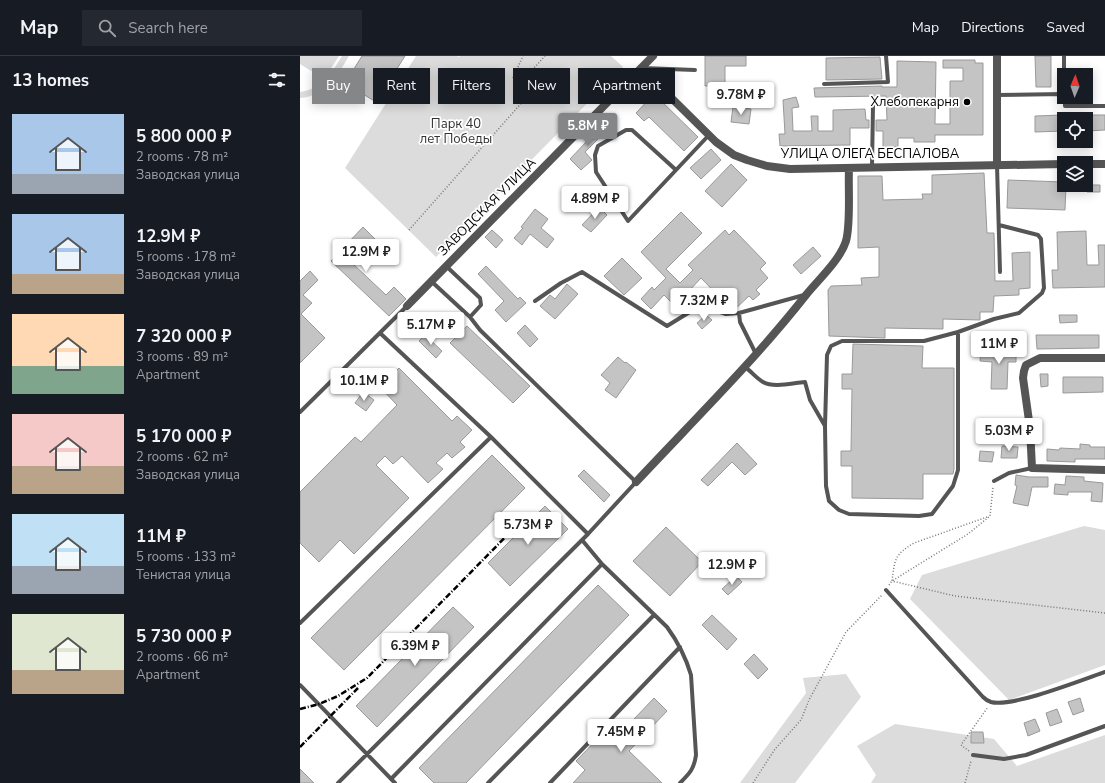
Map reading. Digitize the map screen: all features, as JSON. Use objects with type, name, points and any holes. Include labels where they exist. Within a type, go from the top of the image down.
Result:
[{"type":"street","name":"ЗАВОДСКАЯ УЛИЦА","points":[[641,68],[653,56]]},
{"type":"street","points":[[997,164],[998,56]]},
{"type":"street","name":"УЛИЦА ОЛЕГА БЕСПАЛОВА","points":[[675,101],[716,142],[734,154],[767,166],[790,168],[872,168],[997,164],[1057,164]]},
{"type":"street","name":"ЗАВОДСКАЯ УЛИЦА","points":[[407,306],[606,104]]},
{"type":"street","points":[[1093,164],[1105,164]]},
{"type":"street","points":[[636,482],[790,316],[838,256],[846,241],[848,223],[849,168]]},
{"type":"street","points":[[1105,358],[1040,358],[1026,366],[1023,378],[1030,428],[1032,468],[1105,470]]},
{"type":"lane","points":[[824,84],[888,82],[886,56]]},
{"type":"lane","points":[[1064,56],[1064,68]]},
{"type":"lane","points":[[675,69],[695,70]]},
{"type":"lane","points":[[998,95],[1057,94]]},
{"type":"lane","points":[[1065,104],[1065,106],[1105,106]]},
{"type":"lane","points":[[872,168],[873,105]]},
{"type":"lane","points":[[676,170],[632,130],[626,130],[598,146],[595,155],[596,172],[628,221],[676,170],[709,134]]},
{"type":"lane","points":[[997,164],[1000,272]]},
{"type":"lane","points":[[958,332],[958,470],[953,486],[932,514],[919,516],[848,514],[839,510],[829,501],[826,486],[825,426],[827,355],[831,346],[842,341],[924,341],[958,332],[994,319],[1019,313],[1042,293],[1044,288],[1041,239],[1038,235],[999,225]]},
{"type":"lane","points":[[446,266],[480,298],[481,305],[470,317]]},
{"type":"lane","points":[[535,301],[560,283],[582,272],[667,326],[693,310],[702,307],[726,314],[739,313],[807,294]]},
{"type":"lane","points":[[338,783],[588,534],[636,482],[480,330],[470,317],[431,281]]},
{"type":"lane","points":[[301,410],[407,306]]},
{"type":"lane","points":[[739,313],[740,322],[756,354]]},
{"type":"lane","points":[[380,332],[491,437],[588,534]]},
{"type":"lane","points":[[745,366],[762,381],[768,384],[778,385],[804,382],[810,400],[825,426]]},
{"type":"lane","points":[[300,623],[491,437]]},
{"type":"lane","points":[[994,481],[1009,473],[1032,468]]},
{"type":"lane","points":[[582,540],[602,564],[667,627],[680,647],[691,675],[696,755],[695,764],[680,783]]},
{"type":"lane","points":[[391,779],[602,564]]},
{"type":"lane","points":[[886,590],[983,697],[992,702],[1013,702],[1105,672]]},
{"type":"lane","points":[[488,783],[654,615]]},
{"type":"lane","points":[[550,783],[680,647]]},
{"type":"lane","points":[[300,686],[320,704],[395,783]]},
{"type":"lane","points":[[973,755],[1004,759],[1026,755],[1105,726]]},
{"type":"path","points":[[512,78],[523,56]]},
{"type":"path","points":[[534,68],[545,56]]},
{"type":"path","points":[[409,230],[520,104]]},
{"type":"path","points":[[753,783],[775,749],[801,720],[809,700],[846,632],[886,590],[892,581],[968,534],[990,516],[994,481]]},
{"type":"path","points":[[892,581],[895,558],[903,550],[914,543],[990,516]]},
{"type":"path","points":[[892,581],[955,596],[1105,613]]},
{"type":"path","points":[[965,783],[973,755],[961,745],[992,702]]},
{"type":"green space","points":[[300,56],[339,56],[331,68],[312,68],[312,72],[300,64]]},
{"type":"green space","points":[[342,56],[349,56],[342,68],[335,68]]},
{"type":"green space","name":"Парк 40 лет Победы","points":[[416,56],[611,56],[623,67],[578,68],[578,104],[587,104],[436,257],[345,168],[386,104],[430,104],[430,68],[408,68]]},
{"type":"green space","points":[[312,89],[312,95],[300,98],[300,92]]},
{"type":"green space","points":[[1084,526],[1105,530],[1105,665],[1009,700],[910,599],[922,575]]},
{"type":"green space","points":[[846,674],[861,697],[795,783],[740,783],[806,693],[803,678]]},
{"type":"green space","points":[[895,724],[994,739],[1017,766],[1105,735],[1105,783],[871,783],[876,775],[857,746]]},
{"type":"building","points":[[362,56],[405,56],[397,68],[373,68],[373,100],[365,95],[365,68],[354,68]]},
{"type":"building","points":[[705,56],[746,56],[746,66],[725,66],[725,86],[705,86]]},
{"type":"building","points":[[1035,56],[1051,56],[1051,87],[1036,87]]},
{"type":"building","points":[[880,57],[882,79],[826,80],[826,58]]},
{"type":"building","points":[[943,60],[975,60],[975,63],[983,63],[983,135],[935,135],[935,142],[914,142],[914,138],[898,138],[898,147],[883,147],[883,131],[876,131],[876,120],[887,120],[886,96],[815,97],[814,88],[897,87],[897,61],[936,62],[935,124],[950,124],[950,81],[963,81],[963,68],[943,68]]},
{"type":"building","points":[[796,97],[799,107],[792,108],[793,131],[812,131],[811,116],[818,116],[818,131],[833,131],[833,110],[865,109],[866,120],[869,120],[869,128],[850,128],[850,145],[780,146],[779,134],[785,134],[783,100]]},
{"type":"building","points":[[645,104],[664,104],[698,137],[684,151],[649,117],[644,121],[636,113]]},
{"type":"building","points":[[733,107],[751,109],[749,124],[731,122]]},
{"type":"building","points":[[1057,115],[1057,131],[1035,132],[1035,116]]},
{"type":"building","points":[[1093,115],[1105,115],[1105,130],[1093,131]]},
{"type":"building","points":[[602,122],[609,128],[585,152],[592,160],[581,170],[570,159],[588,140],[586,138]]},
{"type":"building","points":[[711,149],[721,160],[701,179],[690,168]]},
{"type":"building","points":[[731,164],[747,180],[722,207],[705,191]]},
{"type":"building","points":[[984,173],[987,233],[994,233],[995,281],[1013,281],[1012,253],[1030,252],[1030,288],[1019,289],[1019,295],[994,296],[993,312],[980,312],[980,320],[943,319],[943,329],[885,328],[885,338],[829,336],[828,290],[831,286],[862,285],[861,278],[879,277],[879,247],[858,248],[858,176],[882,176],[883,200],[923,199],[922,194],[932,194],[932,175]]},
{"type":"building","points":[[1008,180],[1057,182],[1057,192],[1066,192],[1065,210],[1007,208]]},
{"type":"building","points":[[1093,185],[1100,185],[1100,192],[1093,192]]},
{"type":"building","points":[[599,207],[607,215],[591,232],[582,225]]},
{"type":"building","points":[[535,209],[548,219],[541,228],[554,239],[547,248],[530,234],[522,245],[514,238],[523,228],[521,227]]},
{"type":"building","points":[[681,212],[702,233],[666,269],[680,283],[693,270],[688,265],[725,230],[729,235],[734,230],[766,263],[760,269],[768,278],[756,290],[760,294],[753,300],[749,296],[734,310],[732,310],[701,278],[675,306],[664,295],[651,309],[641,299],[652,287],[654,290],[666,278],[641,252]]},
{"type":"building","points":[[363,227],[375,239],[352,263],[386,295],[394,287],[406,299],[389,316],[331,261]]},
{"type":"building","points":[[492,230],[503,240],[496,248],[485,237]]},
{"type":"building","points":[[1086,231],[1087,265],[1099,265],[1098,245],[1105,245],[1105,287],[1053,288],[1052,270],[1058,270],[1057,232]]},
{"type":"building","points":[[813,247],[821,256],[801,274],[793,265]]},
{"type":"building","points":[[622,258],[642,278],[624,295],[604,276]]},
{"type":"building","points":[[486,266],[518,299],[520,297],[526,303],[506,322],[495,310],[504,301],[478,274]]},
{"type":"building","points":[[310,271],[318,280],[303,295],[312,303],[301,314],[325,338],[300,363],[300,281]]},
{"type":"building","points":[[567,284],[578,294],[555,319],[540,306],[550,295],[555,299]]},
{"type":"building","points":[[706,315],[712,320],[702,329],[697,323]]},
{"type":"building","points":[[1059,315],[1077,315],[1077,322],[1060,323]]},
{"type":"building","points":[[525,325],[538,339],[530,347],[517,333]]},
{"type":"building","points":[[467,326],[530,386],[513,403],[450,343]]},
{"type":"building","points":[[425,335],[442,351],[436,358],[419,341]]},
{"type":"building","points":[[1036,335],[1099,335],[1099,348],[1037,349]]},
{"type":"building","points":[[853,344],[923,346],[922,368],[954,368],[953,474],[923,474],[923,499],[852,498],[852,466],[841,466],[841,451],[851,451],[852,389],[842,389],[842,374],[852,374]]},
{"type":"building","points":[[981,347],[1016,349],[1016,362],[1008,362],[1007,389],[991,389],[992,362],[980,361]]},
{"type":"building","points":[[618,357],[636,370],[616,398],[605,390],[610,383],[601,375]]},
{"type":"building","points":[[399,368],[452,421],[457,416],[472,430],[460,442],[465,447],[452,458],[447,453],[436,463],[443,469],[428,483],[402,456],[393,464],[385,456],[376,465],[409,498],[354,554],[340,540],[319,562],[300,543],[300,492],[355,437],[361,442],[397,405],[380,387]]},
{"type":"building","points":[[1040,374],[1048,374],[1048,386],[1041,387]]},
{"type":"building","points":[[1063,377],[1103,377],[1103,392],[1063,393]]},
{"type":"building","points":[[363,392],[374,400],[366,411],[355,403]]},
{"type":"building","points":[[737,443],[757,464],[745,475],[732,462],[708,486],[701,480]]},
{"type":"building","points":[[1080,444],[1090,445],[1090,447],[1105,447],[1105,459],[1075,459],[1075,462],[1047,461],[1047,449],[1080,449]]},
{"type":"building","points":[[1002,446],[1018,447],[1017,458],[1001,458]]},
{"type":"building","points":[[980,451],[994,452],[992,462],[979,461]]},
{"type":"building","points":[[492,455],[525,488],[344,670],[311,638]]},
{"type":"building","points":[[584,470],[610,495],[604,502],[578,476]]},
{"type":"building","points":[[1016,475],[1048,477],[1048,487],[1032,487],[1028,506],[1013,503],[1017,486],[1015,485]]},
{"type":"building","points":[[1066,476],[1084,477],[1084,481],[1103,483],[1102,502],[1091,501],[1092,492],[1068,492],[1068,495],[1054,494],[1055,484],[1065,485]]},
{"type":"building","points":[[545,506],[568,529],[510,586],[488,563]]},
{"type":"building","points":[[666,527],[702,562],[670,596],[633,561]]},
{"type":"building","points":[[736,576],[742,582],[728,595],[722,589]]},
{"type":"building","points":[[598,585],[629,615],[466,783],[434,783],[419,768]]},
{"type":"building","points":[[453,607],[474,627],[377,727],[356,706]]},
{"type":"building","points":[[712,615],[737,639],[727,650],[702,625]]},
{"type":"building","points":[[754,654],[768,669],[758,679],[744,664]]},
{"type":"building","points":[[654,698],[667,711],[629,751],[662,783],[573,783],[585,770],[576,761],[606,730],[615,739]]},
{"type":"building","points":[[1080,698],[1084,711],[1073,715],[1068,702]]},
{"type":"building","points":[[1057,709],[1062,722],[1050,726],[1046,713]]},
{"type":"building","points":[[1035,719],[1040,731],[1028,736],[1024,723]]},
{"type":"building","points":[[971,732],[983,732],[984,743],[971,743]]},
{"type":"building","points":[[300,769],[314,783],[300,783]]},
{"type":"railway","points":[[300,709],[319,704],[338,696],[367,678],[528,514]]},
{"type":"railway","points":[[300,747],[358,688]]},
{"type":"place","name":"Хлебопекарня","points":[[967,102]]}]
